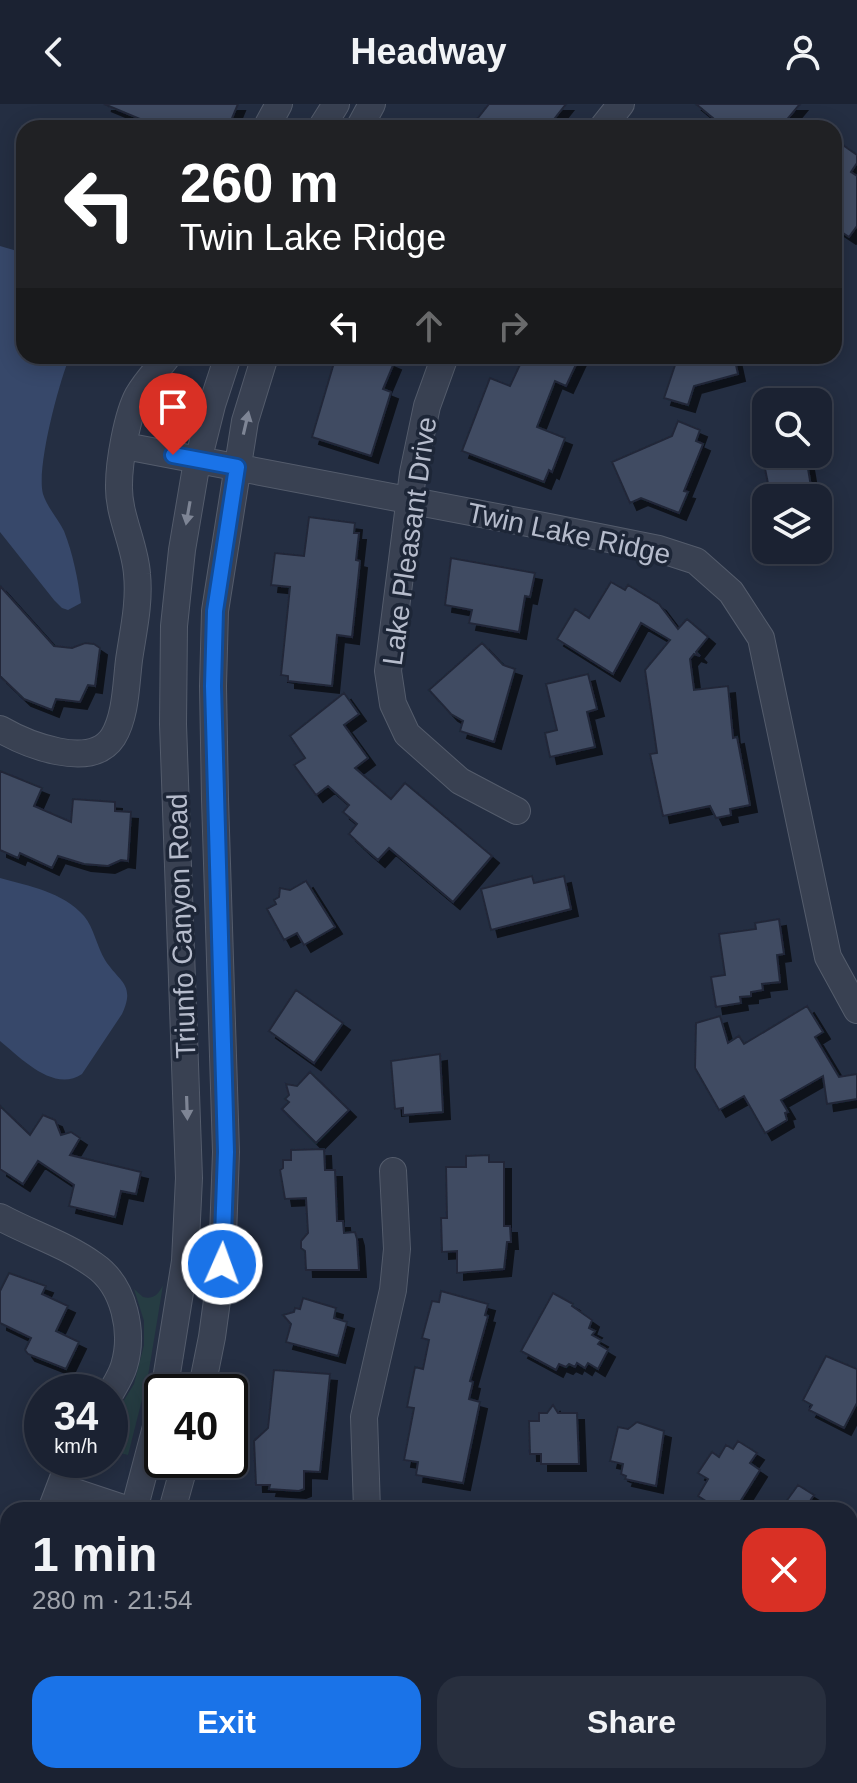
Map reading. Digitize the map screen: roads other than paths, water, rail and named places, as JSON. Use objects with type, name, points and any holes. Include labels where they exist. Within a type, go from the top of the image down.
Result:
[{"type":"street","points":[[608,120],[621,104]]},
{"type":"street","points":[[0,729],[23,743],[58,752],[83,753],[112,740],[124,703],[137,599],[135,559],[119,497],[119,482],[136,398],[162,364]]},
{"type":"street","name":"Triunfo Canyon Road","points":[[167,1374],[185,1261],[189,1178],[173,724],[174,626],[182,550],[198,460],[226,364]]},
{"type":"street","name":"Triunfo Canyon Road","points":[[205,1374],[222,1264],[226,1152],[215,785],[215,626],[245,421],[263,364]]},
{"type":"street","name":"Lake Pleasant Drive","points":[[442,364],[427,406],[409,501],[388,671],[393,704],[407,734],[460,781],[517,811]]},
{"type":"street","points":[[125,446],[198,460]]},
{"type":"street","name":"Twin Lake Ridge","points":[[198,460],[659,549],[696,561],[731,592],[761,638],[828,957],[857,1010]]},
{"type":"street","points":[[367,1502],[364,1417],[393,1290],[397,1249],[393,1171]]},
{"type":"street","points":[[0,1217],[70,1249],[98,1267],[116,1289],[126,1314],[128,1342],[121,1374]]},
{"type":"street","points":[[134,1502],[144,1468]]},
{"type":"street","points":[[63,1478],[55,1498],[81,1502]]},
{"type":"street","points":[[174,1502],[181,1478]]},
{"type":"water","points":[[0,246],[16,251],[16,364],[67,364],[50,425],[42,482],[45,499],[64,531],[70,549],[81,603],[68,610],[62,608],[0,532]]},
{"type":"water","points":[[0,878],[45,891],[76,908],[87,921],[105,960],[124,984],[127,996],[122,1014],[82,1074],[71,1079],[60,1079],[38,1071],[0,1041]]}]
